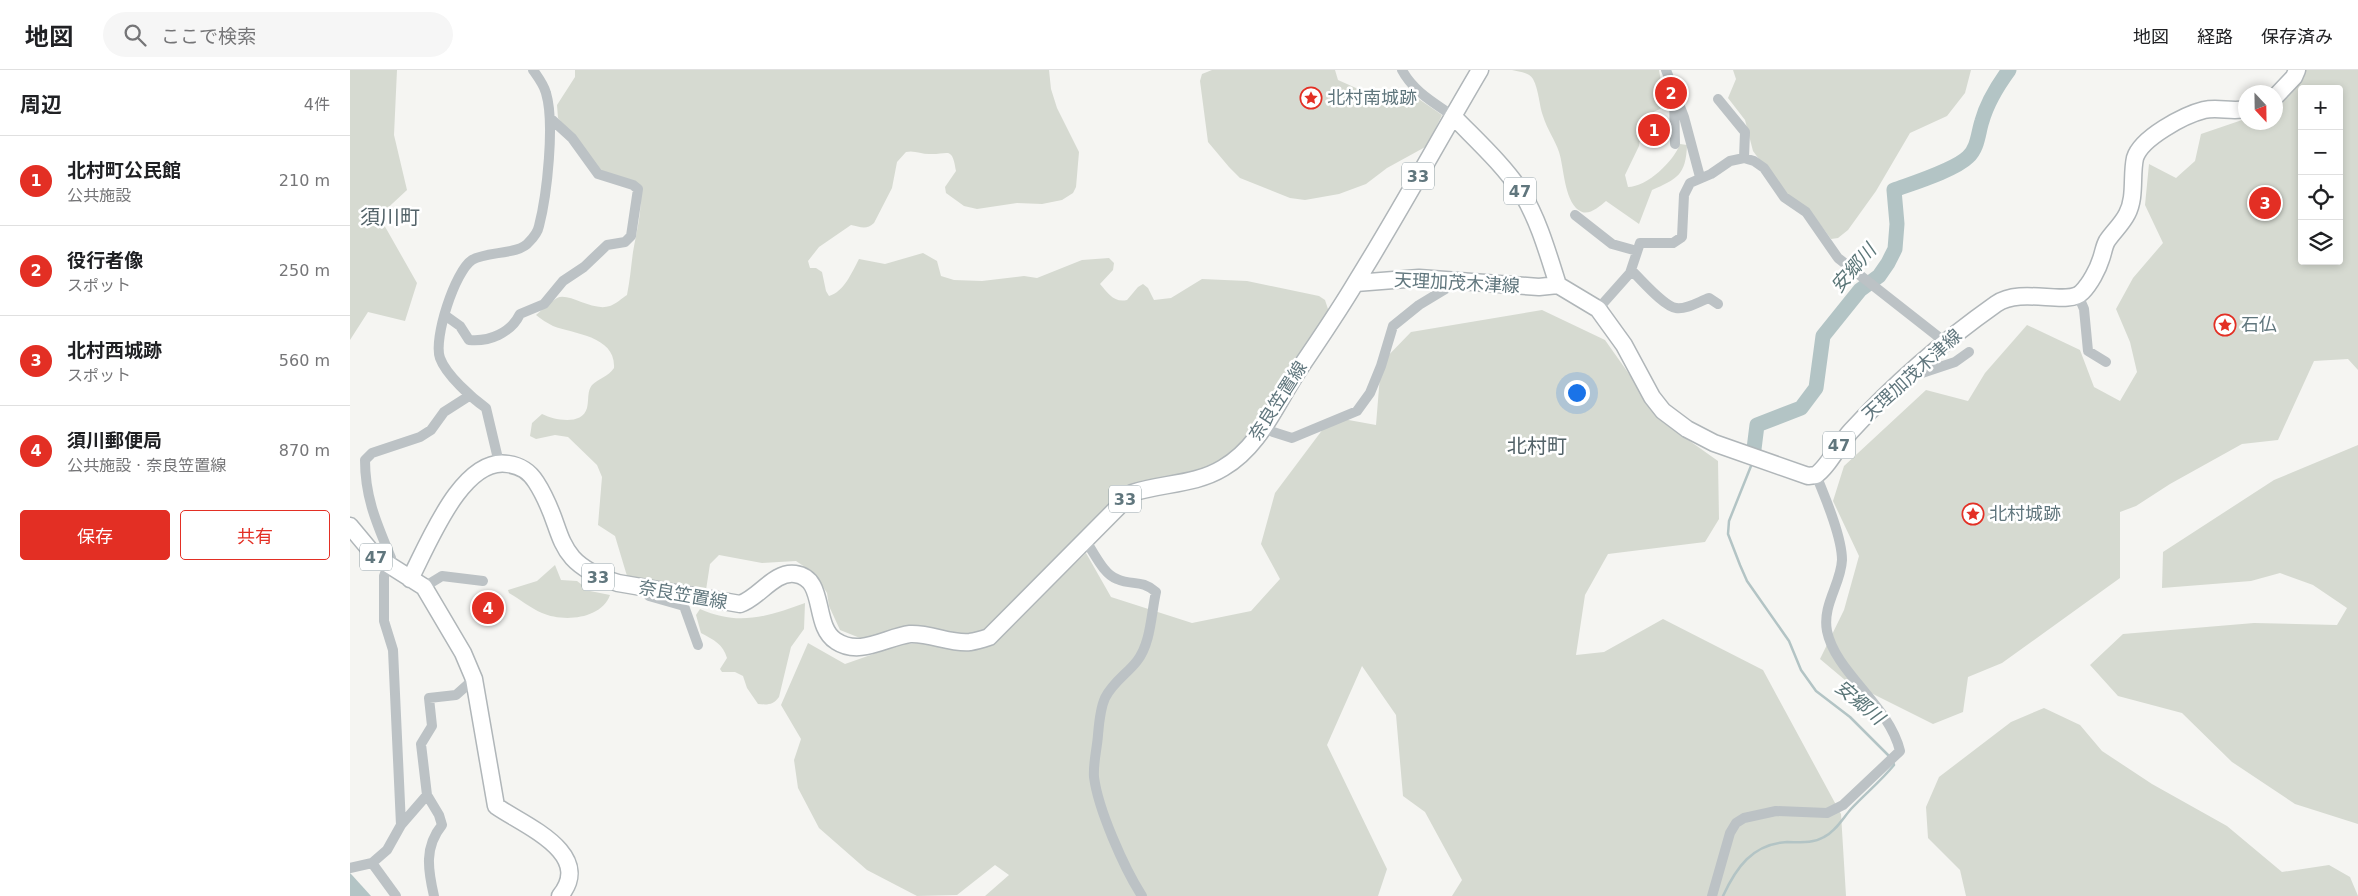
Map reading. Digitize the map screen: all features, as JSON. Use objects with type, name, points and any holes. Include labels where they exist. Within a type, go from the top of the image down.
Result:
[{"type":"main road","name":"奈良笠置線","points":[[499,463],[519,467],[530,473],[542,494],[560,540],[570,555],[582,567],[598,577],[642,588],[740,604],[750,601],[775,579],[787,574],[796,574],[806,576],[812,584],[823,623],[828,634],[836,642],[852,647],[872,645],[909,634],[931,635],[970,642],[989,637],[1006,623],[1132,493],[1154,486],[1191,482],[1206,476],[1229,463],[1246,449],[1264,429],[1294,377],[1356,283],[1480,70]]},
{"type":"main road","points":[[2283,89],[2294,78],[2297,70]]},
{"type":"main road","points":[[2078,295],[2084,291],[2101,262],[2106,242],[2128,213],[2133,188],[2135,159],[2140,147],[2182,119],[2202,111],[2238,109]]},
{"type":"main road","name":"47","points":[[1452,116],[1500,165],[1522,193],[1545,243],[1558,285],[1598,309],[1624,345],[1652,397],[1663,411],[1687,429],[1714,443],[1808,476],[1816,476]]},
{"type":"main road","name":"天理加茂木津線","points":[[1356,283],[1394,279],[1458,281],[1539,287],[1558,285]]},
{"type":"main road","name":"天理加茂木津線","points":[[1816,476],[1851,431],[1906,378],[1946,342],[2008,297],[2020,295],[2058,298],[2078,295]]},
{"type":"main road","points":[[499,463],[475,473],[463,485],[448,508],[410,579],[424,587],[463,653],[474,679],[496,806],[560,848],[570,877],[560,896]]},
{"type":"main road","name":"47","points":[[350,526],[375,556],[389,567],[410,579]]},
{"type":"street","points":[[499,463],[486,408],[469,396],[440,358],[441,330],[455,285],[464,268],[472,260],[484,254],[501,253],[528,244],[539,228],[545,187],[550,118],[546,94],[533,70]]},
{"type":"street","points":[[1402,70],[1409,82],[1418,91],[1452,116]]},
{"type":"street","points":[[1666,70],[1684,116],[1700,178]]},
{"type":"street","points":[[1675,144],[1673,100],[1676,94]]},
{"type":"street","points":[[1718,99],[1744,132],[1744,158]]},
{"type":"street","points":[[446,316],[460,326],[469,340],[479,341],[504,332],[515,324],[520,314],[528,309],[544,304],[563,281],[584,267],[607,246],[625,242],[631,236],[638,189],[633,184],[598,174],[572,138],[550,118]]},
{"type":"street","points":[[1598,309],[1631,270],[1640,243],[1673,243],[1679,241],[1682,237],[1684,195],[1690,183],[1711,174],[1730,161],[1744,158],[1764,168],[1784,197],[1806,212],[1838,258],[1946,342]]},
{"type":"street","points":[[1575,215],[1612,244],[1637,251]]},
{"type":"street","points":[[1631,270],[1663,301],[1676,308],[1686,307],[1710,298],[1718,304]]},
{"type":"street","points":[[1264,429],[1292,438],[1357,411],[1370,393],[1381,366],[1393,326],[1419,305],[1458,281]]},
{"type":"street","points":[[2078,295],[2084,309],[2088,351],[2106,362]]},
{"type":"street","points":[[1906,378],[1955,362],[1968,352]]},
{"type":"street","points":[[401,825],[393,650],[384,620],[384,576],[391,558],[374,521],[365,477],[365,460],[372,453],[420,437],[431,430],[444,412],[469,396]]},
{"type":"street","points":[[1712,896],[1730,833],[1736,823],[1744,818],[1776,811],[1827,813],[1843,805],[1900,751],[1897,737],[1888,720],[1836,652],[1827,630],[1828,608],[1842,560],[1831,514],[1816,476]]},
{"type":"street","points":[[1085,540],[1109,574],[1117,580],[1147,584],[1156,592],[1146,646],[1137,661],[1119,678],[1105,698],[1099,723],[1094,776],[1099,798],[1115,841],[1130,876],[1142,896]]},
{"type":"street","points":[[424,587],[442,576],[483,582]]},
{"type":"street","points":[[642,588],[649,596],[684,606],[698,645]]},
{"type":"street","points":[[434,896],[428,862],[431,840],[442,825],[440,814],[427,795],[421,744],[432,726],[429,698],[456,695],[474,679]]},
{"type":"street","points":[[353,868],[372,863],[387,850],[401,825],[427,795]]},
{"type":"street","points":[[372,863],[396,896]]},
{"type":"shaded area","points":[[350,70],[397,70],[394,135],[407,190],[379,216],[417,283],[405,321],[368,312],[350,340]]},
{"type":"shaded area","points":[[575,70],[1049,70],[1051,89],[1057,108],[1079,152],[1076,187],[1073,193],[1062,200],[1042,204],[1017,203],[977,209],[964,206],[946,193],[945,187],[956,171],[951,154],[906,152],[897,162],[892,188],[874,223],[866,227],[851,225],[819,247],[808,261],[810,268],[816,268],[822,272],[829,296],[843,286],[859,259],[885,264],[923,253],[937,261],[941,276],[954,280],[982,281],[1024,276],[1037,278],[1082,260],[1109,258],[1114,263],[1113,270],[1100,284],[1112,297],[1122,301],[1127,300],[1143,284],[1148,288],[1154,300],[1171,298],[1202,279],[1247,281],[1319,296],[1325,300],[1329,312],[1268,409],[1243,444],[1205,470],[1141,481],[992,631],[968,638],[860,638],[840,630],[829,606],[827,593],[814,573],[796,561],[762,563],[719,555],[710,564],[706,590],[627,576],[615,536],[598,525],[602,477],[597,465],[568,437],[555,435],[536,439],[530,436],[532,423],[542,414],[567,420],[584,414],[587,408],[590,387],[614,368],[613,357],[601,343],[582,334],[553,326],[536,315],[557,298],[568,298],[588,305],[603,307],[612,305],[627,295],[638,227],[640,185],[600,171],[558,118],[557,105],[575,77]]},
{"type":"shaded area","points":[[1212,70],[1335,70],[1338,80],[1383,100],[1389,101],[1399,96],[1413,95],[1442,115],[1427,146],[1387,168],[1366,184],[1339,194],[1305,200],[1290,198],[1240,178],[1208,142],[1200,81],[1202,74]]},
{"type":"shaded area","points":[[1512,70],[1659,70],[1663,93],[1662,108],[1643,117],[1639,146],[1625,175],[1628,187],[1643,183],[1659,172],[1672,158],[1680,144],[1687,145],[1685,163],[1674,179],[1652,190],[1639,224],[1606,201],[1595,210],[1585,213],[1576,208],[1568,194],[1561,158],[1545,121],[1533,79],[1526,74]]},
{"type":"shaded area","points":[[1733,70],[1971,70],[1965,93],[1947,116],[1910,133],[1876,191],[1848,230],[1838,238],[1831,239],[1808,208],[1784,193],[1753,151],[1745,120],[1728,98],[1736,79]]},
{"type":"shaded area","points":[[2305,70],[2358,70],[2358,370],[2348,359],[2314,361],[2278,440],[2242,444],[2170,484],[2136,506],[2120,512],[2120,578],[2002,663],[1968,677],[1963,712],[1933,724],[1845,680],[1820,659],[1844,610],[1859,556],[1833,501],[1844,466],[1926,390],[1968,401],[1985,373],[2027,325],[2080,350],[2094,387],[2120,401],[2137,372],[2130,342],[2116,309],[2133,278],[2163,243],[2145,205],[2149,164],[2176,178],[2195,161],[2201,134],[2238,121],[2238,130],[2283,130],[2283,99],[2294,90]]},
{"type":"shaded area","points":[[1542,310],[1605,340],[1663,422],[1718,461],[1719,519],[1705,542],[1608,554],[1585,595],[1576,655],[1604,652],[1663,619],[1763,670],[1841,814],[1846,896],[1452,896],[1462,880],[1425,812],[1403,796],[1396,715],[1362,666],[1327,745],[1387,869],[1378,896],[985,896],[1009,875],[995,865],[957,895],[917,896],[867,870],[819,828],[798,788],[794,760],[801,739],[781,705],[808,643],[845,664],[902,644],[924,643],[978,649],[993,642],[1086,553],[1111,597],[1192,623],[1251,611],[1280,579],[1261,544],[1275,493],[1332,417],[1376,425],[1381,363],[1411,332]]},
{"type":"shaded area","points":[[2358,445],[2358,824],[2295,804],[2232,762],[2182,713],[2118,696],[2090,665],[2123,634],[2254,623],[2337,625],[2347,608],[2313,585],[2280,573],[2251,581],[2162,588],[2163,552],[2274,480]]},
{"type":"shaded area","points":[[555,565],[561,580],[577,581],[590,591],[610,595],[605,603],[598,610],[590,614],[580,617],[560,618],[538,611],[509,593],[508,590],[537,581]]},
{"type":"shaded area","points":[[805,603],[804,629],[791,647],[779,697],[770,704],[758,704],[747,688],[743,676],[735,672],[722,672],[720,669],[727,658],[725,653],[717,643],[701,633],[696,615],[700,609],[727,617],[752,618],[765,616]]},
{"type":"shaded area","points":[[2044,708],[2080,725],[2102,751],[2152,784],[2227,826],[2282,872],[2329,865],[2350,877],[2358,896],[1966,896],[1960,870],[1928,838],[1926,807],[1939,777],[2011,722]]},
{"type":"shaded area","points":[[350,873],[352,875],[371,896],[350,896]]},
{"type":"waterway","name":"安郷川","points":[[1754,449],[1757,425],[1801,408],[1816,388],[1823,336],[1860,290],[1879,276],[1888,263],[1895,249],[1897,224],[1894,190],[1954,167],[1968,157],[1976,145],[1984,114],[1990,101],[2009,70]]},
{"type":"waterway","name":"安郷川","points":[[1751,466],[1729,521],[1728,534],[1747,581],[1789,641],[1801,670],[1816,691],[1850,717],[1890,757]]},
{"type":"waterway","name":"安郷川","points":[[1723,896],[1740,867],[1747,859],[1764,847],[1787,842],[1815,841],[1832,832],[1851,809],[1889,771],[1894,765],[1893,762]]},
{"type":"place","name":"役行者像","points":[[1671,93]]},
{"type":"place","name":"北村南城跡","points":[[1311,98]]},
{"type":"place","name":"北村町公民館","points":[[1654,130]]},
{"type":"place","name":"北村西城跡","points":[[2265,203]]},
{"type":"place","name":"石仏","points":[[2225,325]]},
{"type":"place","name":"北村城跡","points":[[1973,514]]},
{"type":"place","name":"須川郵便局","points":[[488,608]]},
{"type":"district","name":"須川町","points":[[390,217]]},
{"type":"district","name":"北村町","points":[[1537,446]]}]
